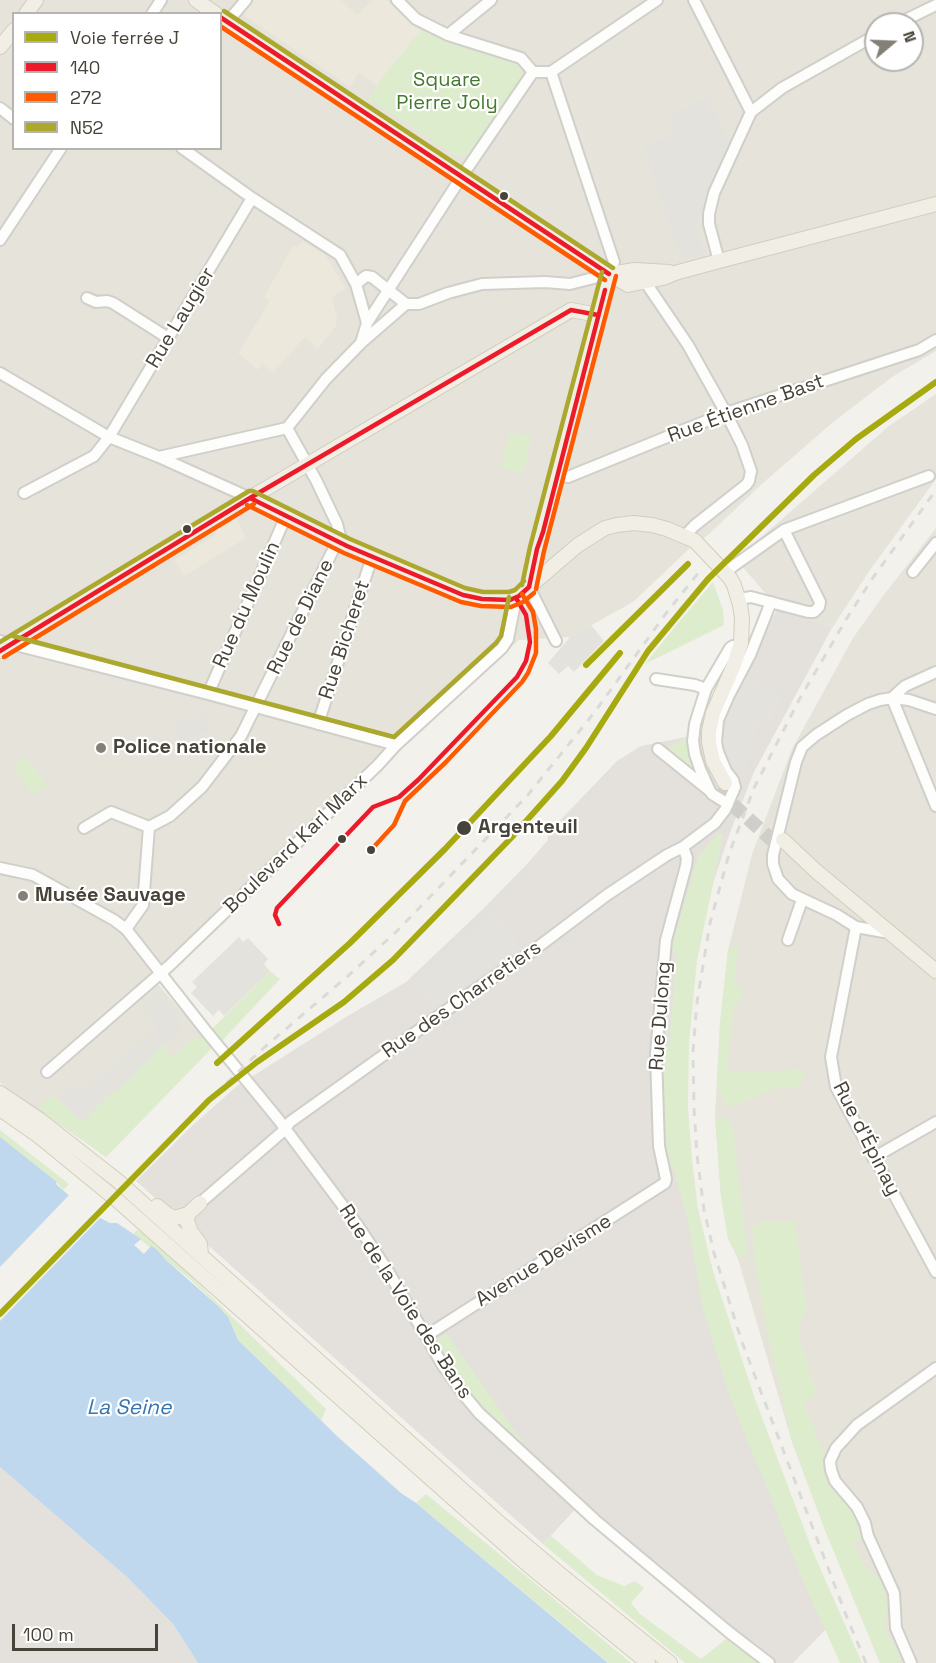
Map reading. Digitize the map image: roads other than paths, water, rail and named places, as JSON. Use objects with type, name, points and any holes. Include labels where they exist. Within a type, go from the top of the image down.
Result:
[{"type":"main road","points":[[195,0],[213,12]]},
{"type":"main road","points":[[224,19],[628,285],[663,279],[675,273],[936,204]]},
{"type":"main road","points":[[0,47],[12,32]]},
{"type":"main road","points":[[609,274],[635,270],[675,273]]},
{"type":"main road","points":[[529,587],[609,274]]},
{"type":"main road","points":[[4,645],[571,310],[598,315]]},
{"type":"main road","points":[[250,498],[372,557],[463,595],[494,600],[516,598],[554,565],[605,528],[634,523],[651,525],[695,541],[725,572],[734,585],[739,599],[741,643],[713,713],[709,731],[709,742],[719,787]]},
{"type":"main road","points":[[537,549],[542,557],[554,565]]},
{"type":"main road","points":[[719,787],[706,755],[705,727],[713,699],[736,647],[741,627]]},
{"type":"main road","points":[[908,948],[884,932],[782,844],[936,970]]},
{"type":"main road","points":[[0,1093],[40,1120],[118,1181],[496,1520],[670,1663]]},
{"type":"main road","points":[[0,1109],[40,1137],[109,1192],[519,1557],[648,1663]]},
{"type":"main road","points":[[118,1181],[134,1185],[168,1215],[175,1218],[188,1214],[200,1203]]},
{"type":"main road","points":[[188,1214],[187,1221],[191,1232],[200,1244],[201,1256]]},
{"type":"street","points":[[224,19],[246,0]]},
{"type":"street","points":[[397,0],[416,19],[448,35],[521,58],[533,72],[551,72],[657,0]]},
{"type":"street","points":[[694,0],[751,112]]},
{"type":"street","points":[[448,35],[490,1]]},
{"type":"street","points":[[922,12],[936,5]]},
{"type":"street","points":[[719,261],[709,224],[709,214],[714,193],[751,112],[782,88],[864,41]]},
{"type":"street","points":[[361,343],[367,322],[533,72]]},
{"type":"street","points":[[356,284],[366,276],[372,278],[406,304],[419,304],[482,284],[545,282],[570,284],[609,274],[614,262],[551,72]]},
{"type":"street","points":[[0,108],[12,117]]},
{"type":"street","points":[[0,240],[57,150]]},
{"type":"street","points":[[185,150],[252,198],[340,255],[356,284],[367,322]]},
{"type":"street","name":"Rue Laugier","points":[[24,493],[94,456],[109,438],[252,198]]},
{"type":"street","points":[[646,283],[688,345],[726,413],[750,466],[751,476],[746,485],[694,526],[686,536]]},
{"type":"street","points":[[87,298],[96,302],[113,303],[168,339]]},
{"type":"street","points":[[159,457],[287,428],[326,380],[361,343],[406,304]]},
{"type":"street","name":"Rue Étienne Bast","points":[[557,474],[568,477],[726,413],[919,350],[936,340]]},
{"type":"street","points":[[0,373],[109,438],[159,457],[250,498]]},
{"type":"street","points":[[287,428],[337,524],[340,533],[338,541]]},
{"type":"street","points":[[725,572],[784,531],[929,476]]},
{"type":"street","name":"Rue du Moulin","points":[[208,694],[286,516]]},
{"type":"street","points":[[739,599],[752,597],[808,612],[814,612],[819,607],[818,596],[784,531]]},
{"type":"street","name":"Rue de Diane","points":[[149,827],[170,816],[202,787],[241,736],[338,541]]},
{"type":"street","points":[[913,572],[936,543]]},
{"type":"street","name":"Rue Bicheret","points":[[318,724],[372,557]]},
{"type":"street","points":[[529,587],[556,641]]},
{"type":"street","name":"Boulevard Karl Marx","points":[[47,1072],[160,974],[396,746],[502,648],[508,639],[516,598]]},
{"type":"street","points":[[719,787],[712,794],[728,804],[735,784],[721,761],[716,742],[718,720],[750,655],[771,602]]},
{"type":"street","points":[[4,645],[208,694],[396,746]]},
{"type":"street","points":[[719,787],[700,769],[693,741],[695,724],[706,689],[730,648],[736,647]]},
{"type":"street","points":[[892,698],[905,686],[936,672]]},
{"type":"street","points":[[656,679],[706,689]]},
{"type":"street","points":[[892,698],[936,806]]},
{"type":"street","points":[[884,932],[855,927],[837,915],[792,894],[783,886],[775,873],[773,855],[796,762],[802,747],[816,735],[868,704],[892,698],[909,700],[936,709]]},
{"type":"street","points":[[658,749],[719,787]]},
{"type":"street","name":"Rue des Charretiers","points":[[200,1203],[290,1122],[608,896],[667,855],[683,847],[715,823],[728,804]]},
{"type":"street","points":[[84,828],[111,812],[149,827],[143,905],[126,929]]},
{"type":"street","name":"Rue Dulong","points":[[662,1187],[666,1179],[659,1146],[656,1054],[666,940],[686,866],[687,858],[683,847]]},
{"type":"street","name":"Rue de la Voie des Bans","points":[[0,868],[33,875],[126,929],[285,1128],[358,1226],[388,1271],[442,1364],[479,1413],[595,1520],[769,1663]]},
{"type":"street","points":[[788,940],[802,900]]},
{"type":"street","name":"Rue d'Épinay","points":[[855,927],[831,1057],[836,1087],[936,1272]]},
{"type":"street","points":[[873,1158],[936,1122]]},
{"type":"street","name":"Avenue Devisme","points":[[426,1336],[662,1187]]},
{"type":"street","points":[[911,1663],[896,1628],[894,1593],[857,1507],[835,1481],[831,1461],[836,1448],[857,1425],[936,1368]]},
{"type":"water","name":"La Seine","points":[[0,1137],[57,1182],[56,1184],[90,1214],[110,1223],[117,1223],[141,1239],[134,1245],[144,1254],[151,1246],[155,1248],[218,1306],[228,1317],[238,1340],[338,1437],[401,1493],[608,1663],[198,1663],[173,1624],[127,1577],[0,1467]]},
{"type":"tunnel","points":[[721,787],[733,805],[781,848]]},
{"type":"railway","points":[[866,1663],[742,1342],[714,1253],[704,1210],[697,1155],[693,1052],[697,1002],[710,923],[729,854],[754,788],[799,700],[847,618],[936,490]]},
{"type":"railway","points":[[192,1116],[259,1052],[397,931],[527,796],[594,713],[667,612],[700,571]]},
{"type":"rail line","name":"J","points":[[0,1314],[209,1100],[257,1062],[344,1002],[393,960],[511,838],[562,781],[586,748],[648,651],[708,579],[814,475],[856,439],[936,382]]},
{"type":"rail line","name":"J","points":[[586,665],[688,564]]},
{"type":"rail line","name":"J","points":[[217,1063],[350,943],[445,849],[551,736],[620,653]]},
{"type":"place","name":"Police nationale","points":[[101,748]]},
{"type":"place","name":"Argenteuil","points":[[464,828]]},
{"type":"place","name":"Musée Sauvage","points":[[23,896]]},
{"type":"park label","name":"Square Pierre Joly","points":[[447,92]]}]
